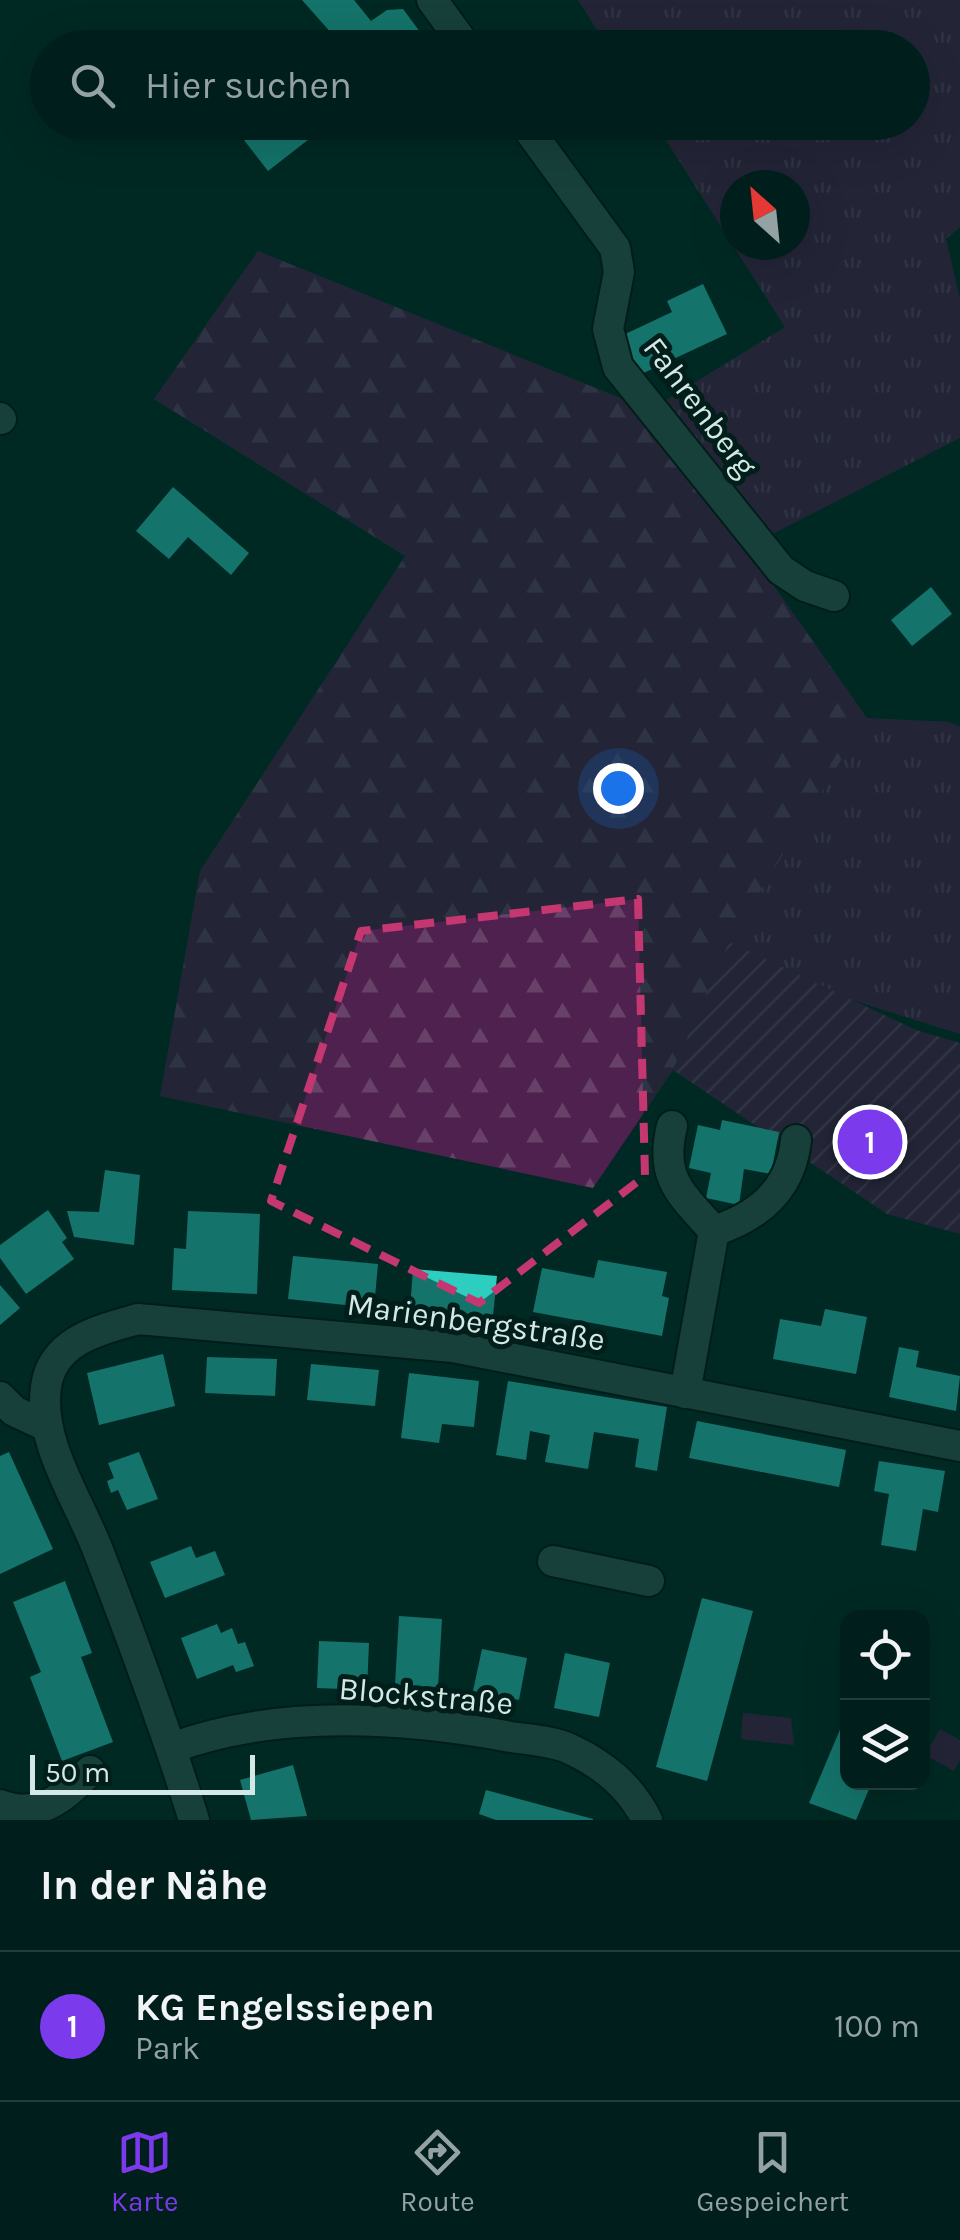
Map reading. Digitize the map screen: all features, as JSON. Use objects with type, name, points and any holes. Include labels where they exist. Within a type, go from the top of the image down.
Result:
[{"type":"street","points":[[432,0],[454,30]]},
{"type":"street","name":"Fahrenberg","points":[[536,140],[615,248],[619,272],[608,330],[618,366],[781,570],[805,586],[834,596]]},
{"type":"street","points":[[672,1126],[665,1155],[672,1182],[714,1231]]},
{"type":"street","points":[[714,1231],[766,1206],[785,1182],[796,1140]]},
{"type":"street","points":[[685,1393],[714,1231]]},
{"type":"street","name":"Marienbergstraße","points":[[194,1820],[172,1748],[98,1550],[46,1426],[46,1385],[54,1363],[70,1344],[92,1332],[138,1319],[453,1347],[589,1370],[685,1393],[960,1446]]},
{"type":"street","points":[[0,1397],[14,1411],[46,1426]]},
{"type":"street","points":[[553,1561],[649,1581]]},
{"type":"street","name":"Blockstraße","points":[[172,1748],[212,1733],[288,1722],[480,1731],[566,1747],[612,1772],[647,1820]]},
{"type":"street","points":[[0,1805],[32,1813],[53,1806],[90,1771]]},
{"type":"highlighted area","points":[[638,899],[645,1176],[479,1303],[271,1201],[361,931]]},
{"type":"green space","points":[[578,0],[960,0],[960,227],[946,239],[960,299],[960,438],[747,547],[650,410],[785,327],[742,260],[810,260],[810,170],[720,170],[720,225],[666,140],[930,140],[930,30],[597,30]]},
{"type":"green space","points":[[258,251],[650,410],[867,718],[729,942],[673,1070],[593,1188],[160,1096],[200,871],[405,556],[154,399]]},
{"type":"green space","points":[[867,718],[949,722],[960,727],[960,1034],[801,984],[729,942]]},
{"type":"green space","points":[[729,942],[916,1030],[960,1043],[960,1234],[887,1214],[673,1070]]},
{"type":"green space","points":[[743,1713],[791,1718],[794,1745],[741,1739]]},
{"type":"green space","points":[[940,1729],[960,1740],[960,1760],[954,1771],[930,1758],[930,1746]]},
{"type":"building","points":[[302,0],[354,0],[371,21],[387,10],[403,9],[419,30],[329,30]]},
{"type":"building","points":[[244,140],[308,140],[268,171]]},
{"type":"building","points":[[703,284],[727,334],[637,376],[619,337],[672,312],[667,301]]},
{"type":"building","points":[[173,487],[249,553],[231,575],[188,537],[169,559],[136,531]]},
{"type":"building","points":[[931,587],[952,614],[912,646],[891,620]]},
{"type":"building","points":[[722,1120],[779,1132],[771,1174],[744,1169],[739,1205],[706,1198],[711,1173],[689,1168],[698,1125],[720,1130]]},
{"type":"building","points":[[105,1170],[140,1175],[134,1245],[74,1237],[67,1211],[99,1212]]},
{"type":"building","points":[[48,1210],[67,1238],[62,1242],[74,1259],[26,1294],[0,1258],[0,1245]]},
{"type":"building","points":[[188,1211],[260,1214],[257,1294],[172,1290],[174,1248],[186,1249]]},
{"type":"building","points":[[293,1256],[378,1264],[374,1308],[288,1299]]},
{"type":"building","points":[[598,1260],[667,1272],[662,1296],[669,1298],[662,1336],[533,1312],[542,1268],[594,1278]]},
{"type":"building","points":[[413,1269],[497,1276],[493,1316],[410,1309]]},
{"type":"building","points":[[0,1285],[20,1308],[0,1325]]},
{"type":"building","points":[[825,1309],[867,1317],[856,1374],[773,1359],[780,1319],[821,1326]]},
{"type":"building","points":[[899,1347],[919,1351],[916,1367],[960,1376],[956,1411],[889,1397]]},
{"type":"building","points":[[163,1354],[175,1406],[99,1425],[87,1373]]},
{"type":"building","points":[[207,1357],[277,1359],[275,1396],[205,1393]]},
{"type":"building","points":[[311,1364],[379,1370],[375,1406],[307,1400]]},
{"type":"building","points":[[409,1373],[479,1381],[474,1427],[442,1424],[439,1443],[401,1438]]},
{"type":"building","points":[[508,1381],[667,1407],[657,1471],[635,1467],[639,1439],[594,1432],[588,1469],[545,1462],[550,1435],[530,1431],[526,1460],[496,1455]]},
{"type":"building","points":[[697,1421],[846,1450],[839,1487],[689,1458]]},
{"type":"building","points":[[9,1452],[53,1549],[0,1574],[0,1456]]},
{"type":"building","points":[[139,1452],[158,1499],[127,1510],[118,1490],[111,1493],[107,1481],[114,1478],[108,1463]]},
{"type":"building","points":[[879,1461],[945,1471],[938,1512],[923,1509],[916,1551],[881,1545],[889,1494],[874,1491]]},
{"type":"building","points":[[191,1546],[196,1558],[215,1551],[225,1575],[165,1598],[150,1562]]},
{"type":"building","points":[[65,1581],[92,1653],[81,1657],[113,1742],[62,1761],[30,1677],[41,1672],[13,1602]]},
{"type":"building","points":[[702,1598],[753,1611],[707,1781],[656,1767]]},
{"type":"building","points":[[399,1616],[442,1619],[438,1687],[395,1685]]},
{"type":"building","points":[[217,1624],[221,1633],[232,1628],[238,1644],[245,1642],[254,1666],[236,1672],[233,1665],[197,1679],[181,1638]]},
{"type":"building","points":[[319,1641],[369,1643],[367,1690],[317,1688]]},
{"type":"building","points":[[482,1649],[527,1658],[519,1700],[473,1691]]},
{"type":"building","points":[[565,1653],[610,1663],[599,1717],[554,1708]]},
{"type":"building","points":[[840,1730],[840,1790],[869,1790],[856,1820],[809,1803]]},
{"type":"building","points":[[293,1765],[307,1816],[251,1820],[240,1780]]},
{"type":"building","points":[[486,1790],[593,1820],[496,1820],[479,1814]]},
{"type":"place","name":"KG Engelssiepen","points":[[870,1142]]}]
